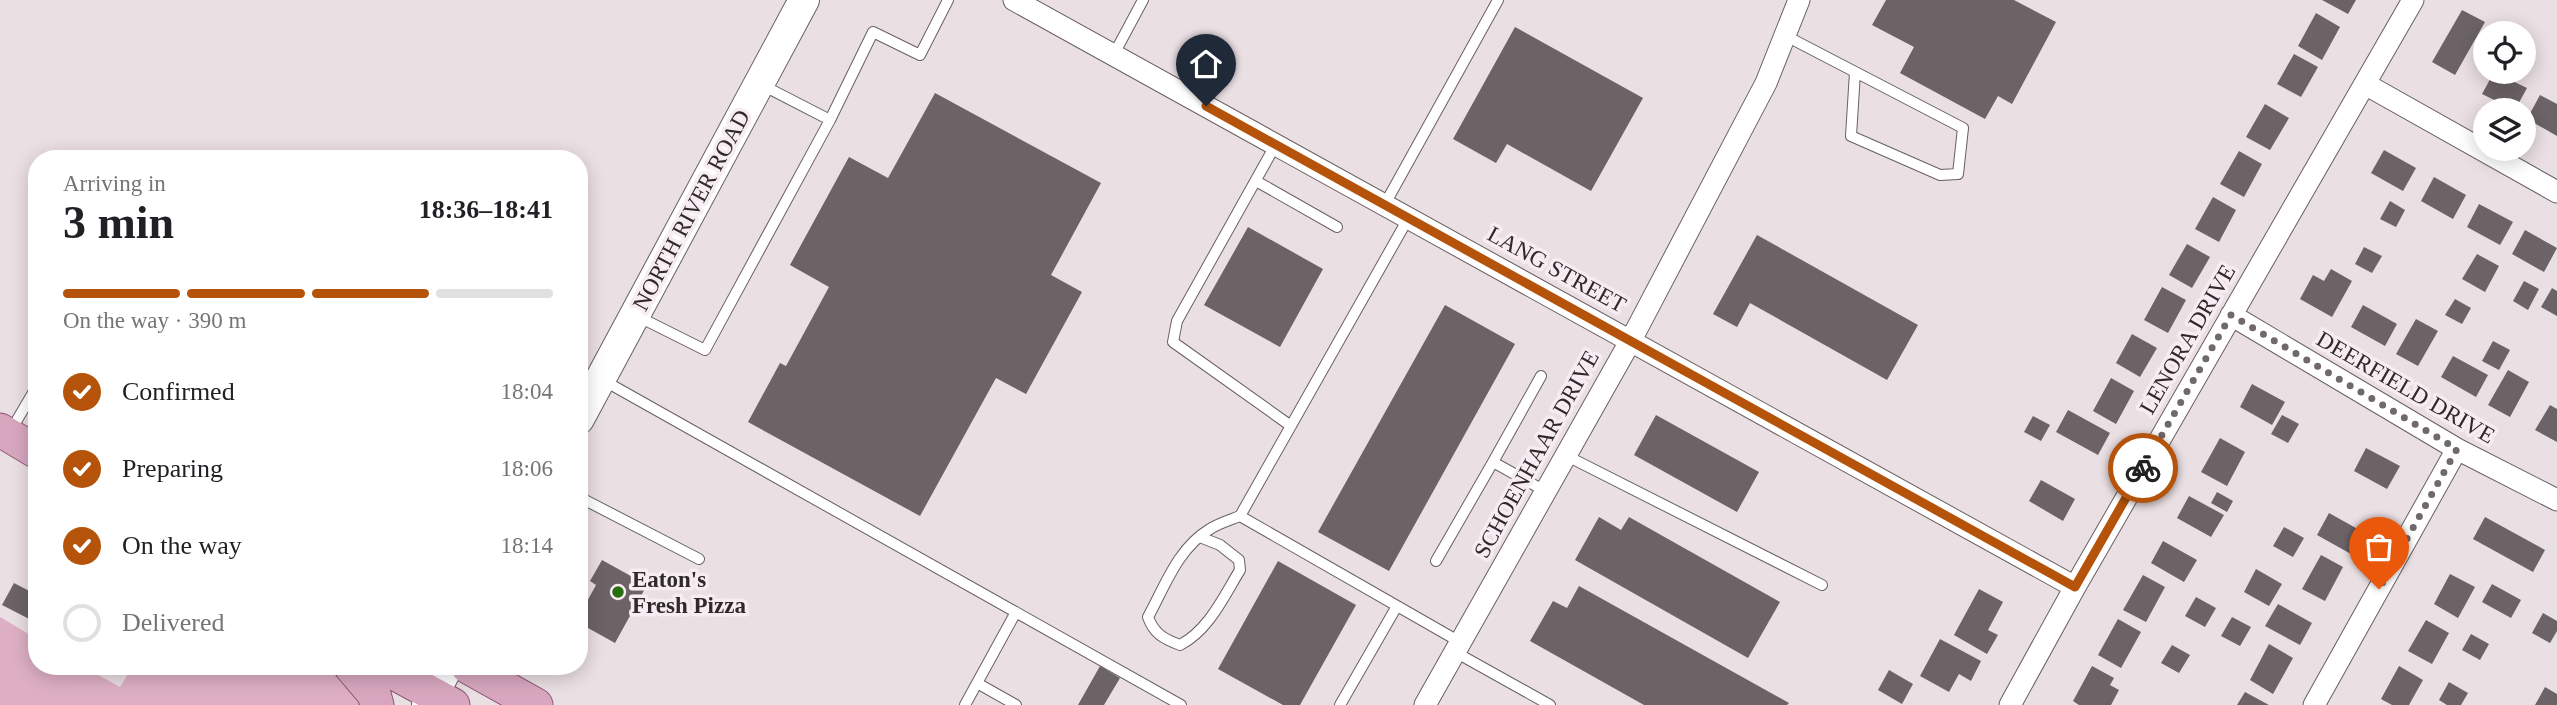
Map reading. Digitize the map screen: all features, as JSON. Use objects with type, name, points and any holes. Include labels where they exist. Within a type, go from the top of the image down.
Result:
[{"type":"main road","points":[[4,432],[28,447]]},
{"type":"main road","points":[[358,675],[374,694],[377,705]]},
{"type":"main road","points":[[401,675],[440,693]]},
{"type":"main road","points":[[483,675],[537,705]]},
{"type":"main road","points":[[518,675],[537,705]]},
{"type":"street","name":"NORTH RIVER ROAD","points":[[588,403],[804,0]]},
{"type":"street","name":"LANG STREET","points":[[1014,0],[2075,587]]},
{"type":"street","name":"SCHOENHAAR DRIVE","points":[[1425,705],[1631,340],[1766,83],[1799,0]]},
{"type":"street","name":"LENORA DRIVE","points":[[2010,705],[2075,587],[2413,0]]},
{"type":"street","points":[[2365,84],[2557,192]]},
{"type":"street","name":"DEERFIELD DRIVE","points":[[2231,315],[2457,449],[2557,500]]},
{"type":"street","points":[[2314,705],[2457,449]]},
{"type":"lane","points":[[635,315],[705,350],[830,120],[873,32],[920,55],[948,0]]},
{"type":"lane","points":[[1113,55],[1143,0]]},
{"type":"lane","points":[[1385,204],[1498,0]]},
{"type":"lane","points":[[1786,36],[1855,72],[1962,128],[1958,174],[1940,175],[1851,136],[1855,72]]},
{"type":"lane","points":[[759,84],[830,120]]},
{"type":"lane","points":[[1276,144],[1177,321],[1173,342],[1291,426]]},
{"type":"lane","points":[[1255,181],[1337,227]]},
{"type":"lane","points":[[1200,537],[1220,545],[1239,560],[1240,570],[1210,619],[1189,640],[1180,645],[1164,639],[1152,628],[1148,617],[1181,555],[1200,537],[1209,530],[1240,516],[1409,217]]},
{"type":"lane","points":[[1436,561],[1541,376]]},
{"type":"lane","points":[[601,379],[1181,705]]},
{"type":"lane","points":[[4,432],[28,399]]},
{"type":"lane","points":[[1566,455],[1822,585]]},
{"type":"lane","points":[[1493,462],[1545,491]]},
{"type":"lane","points":[[588,502],[699,559]]},
{"type":"lane","points":[[1240,516],[1397,606],[1550,705]]},
{"type":"lane","points":[[1340,705],[1397,606]]},
{"type":"lane","points":[[965,705],[1016,612]]},
{"type":"lane","points":[[977,683],[1016,705]]},
{"type":"shaded area","points":[[0,617],[28,634],[28,675],[98,675],[120,687],[127,675],[344,675],[366,705],[0,705]]},
{"type":"building","points":[[1886,0],[2014,0],[2056,22],[2012,104],[1998,96],[1985,119],[1900,73],[1914,47],[1872,25]]},
{"type":"building","points":[[2322,0],[2356,0],[2348,14]]},
{"type":"building","points":[[2462,10],[2483,21],[2473,21],[2473,43],[2455,75],[2432,62]]},
{"type":"building","points":[[2316,13],[2340,27],[2322,60],[2298,46]]},
{"type":"building","points":[[1515,27],[1643,98],[1591,191],[1507,144],[1496,163],[1453,139]]},
{"type":"building","points":[[2294,54],[2318,67],[2301,97],[2277,84]]},
{"type":"building","points":[[2487,84],[2519,84],[2527,88],[2522,98],[2490,98],[2482,94]]},
{"type":"building","points":[[935,93],[1101,183],[1051,275],[1082,292],[1026,394],[996,378],[920,516],[748,422],[780,363],[786,366],[829,287],[790,265],[849,157],[888,178]]},
{"type":"building","points":[[2540,95],[2557,104],[2557,136],[2536,124],[2536,102]]},
{"type":"building","points":[[2265,104],[2289,118],[2270,150],[2246,137]]},
{"type":"building","points":[[2384,150],[2416,168],[2403,191],[2371,173]]},
{"type":"building","points":[[2239,151],[2262,164],[2244,197],[2220,184]]},
{"type":"building","points":[[2434,177],[2466,195],[2453,219],[2421,201]]},
{"type":"building","points":[[2213,197],[2236,210],[2219,242],[2195,229]]},
{"type":"building","points":[[2390,201],[2405,210],[2396,227],[2380,219]]},
{"type":"building","points":[[2479,204],[2513,222],[2500,245],[2467,227]]},
{"type":"building","points":[[1248,227],[1323,269],[1280,347],[1204,305]]},
{"type":"building","points":[[2525,230],[2557,248],[2544,272],[2512,254]]},
{"type":"building","points":[[1757,235],[1918,325],[1887,380],[1750,303],[1737,327],[1713,314]]},
{"type":"building","points":[[2187,244],[2210,257],[2192,288],[2169,275]]},
{"type":"building","points":[[2364,247],[2382,256],[2372,273],[2355,264]]},
{"type":"building","points":[[2477,254],[2499,266],[2485,292],[2462,279]]},
{"type":"building","points":[[2331,269],[2352,281],[2332,317],[2300,299],[2313,275],[2324,281]]},
{"type":"building","points":[[2524,281],[2539,289],[2528,310],[2513,301]]},
{"type":"building","points":[[2162,287],[2186,300],[2168,333],[2144,320]]},
{"type":"building","points":[[2552,288],[2557,291],[2557,316],[2541,307]]},
{"type":"building","points":[[2455,299],[2471,308],[2462,324],[2445,315]]},
{"type":"building","points":[[1445,305],[1515,344],[1389,571],[1318,532]]},
{"type":"building","points":[[2363,305],[2397,324],[2385,346],[2351,327]]},
{"type":"building","points":[[2416,319],[2438,331],[2418,366],[2396,354]]},
{"type":"building","points":[[2132,334],[2157,348],[2140,377],[2116,363]]},
{"type":"building","points":[[2493,341],[2510,350],[2499,370],[2482,361]]},
{"type":"building","points":[[2453,356],[2488,375],[2476,397],[2441,377]]},
{"type":"building","points":[[2508,370],[2529,382],[2510,417],[2488,405]]},
{"type":"building","points":[[2111,378],[2134,391],[2116,424],[2093,411]]},
{"type":"building","points":[[2252,384],[2285,402],[2272,425],[2240,407]]},
{"type":"building","points":[[2550,405],[2557,409],[2557,442],[2535,430]]},
{"type":"building","points":[[2068,410],[2110,433],[2098,455],[2056,432]]},
{"type":"building","points":[[1656,415],[1759,472],[1737,512],[1634,455]]},
{"type":"building","points":[[2282,415],[2299,424],[2288,443],[2271,434]]},
{"type":"building","points":[[2033,416],[2050,425],[2041,441],[2024,432]]},
{"type":"building","points":[[2220,438],[2245,452],[2227,486],[2201,472]]},
{"type":"building","points":[[2366,448],[2400,466],[2387,489],[2354,471]]},
{"type":"building","points":[[2041,480],[2075,499],[2063,521],[2029,501]]},
{"type":"building","points":[[2217,492],[2233,501],[2227,512],[2211,503]]},
{"type":"building","points":[[2189,496],[2224,515],[2211,537],[2177,518]]},
{"type":"building","points":[[2329,513],[2363,532],[2351,554],[2317,535]]},
{"type":"building","points":[[1599,517],[1621,530],[1629,517],[1780,602],[1748,658],[1575,560]]},
{"type":"building","points":[[2485,517],[2545,550],[2533,572],[2473,539]]},
{"type":"building","points":[[2284,527],[2304,538],[2293,557],[2273,546]]},
{"type":"building","points":[[2163,541],[2197,560],[2184,582],[2151,563]]},
{"type":"building","points":[[2321,555],[2343,567],[2325,601],[2302,589]]},
{"type":"building","points":[[602,560],[647,585],[615,643],[588,628],[588,600],[596,585],[590,581]]},
{"type":"building","points":[[1278,561],[1356,605],[1300,705],[1283,705],[1218,669]]},
{"type":"building","points":[[2256,569],[2282,584],[2269,606],[2244,592]]},
{"type":"building","points":[[2450,574],[2475,587],[2458,618],[2434,604]]},
{"type":"building","points":[[2143,575],[2165,587],[2146,622],[2123,610]]},
{"type":"building","points":[[14,583],[28,590],[28,618],[2,605]]},
{"type":"building","points":[[2492,584],[2521,600],[2511,618],[2482,602]]},
{"type":"building","points":[[1579,586],[1789,703],[1644,705],[1530,641],[1553,601],[1567,608]]},
{"type":"building","points":[[1979,589],[2003,602],[1988,630],[1998,635],[1987,654],[1954,635]]},
{"type":"building","points":[[2196,597],[2216,608],[2205,627],[2185,616]]},
{"type":"building","points":[[2278,604],[2312,623],[2300,645],[2265,626]]},
{"type":"building","points":[[2543,613],[2557,621],[2557,631],[2550,643],[2532,633]]},
{"type":"building","points":[[2232,617],[2251,627],[2240,646],[2221,636]]},
{"type":"building","points":[[2118,619],[2141,632],[2121,668],[2098,655]]},
{"type":"building","points":[[2426,620],[2449,633],[2432,664],[2408,651]]},
{"type":"building","points":[[2471,634],[2489,644],[2480,660],[2462,650]]},
{"type":"building","points":[[1940,639],[1981,661],[1971,681],[1959,674],[1949,692],[1920,676]]},
{"type":"building","points":[[2269,644],[2293,658],[2273,694],[2250,680]]},
{"type":"building","points":[[2172,645],[2190,655],[2179,673],[2161,663]]},
{"type":"building","points":[[1100,666],[1120,678],[1104,705],[1078,705]]},
{"type":"building","points":[[2092,666],[2114,678],[2110,685],[2119,690],[2111,705],[2079,705],[2073,701]]},
{"type":"building","points":[[2399,666],[2423,680],[2409,705],[2392,705],[2381,699]]},
{"type":"building","points":[[1889,670],[1913,684],[1902,704],[1878,690]]},
{"type":"building","points":[[2449,682],[2468,693],[2461,705],[2447,705],[2439,700]]},
{"type":"building","points":[[2545,687],[2557,694],[2557,705],[2535,705]]},
{"type":"building","points":[[2245,692],[2269,705],[2237,705]]},
{"type":"way so far","points":[[2143,468],[2231,315],[2457,449],[2379,589]]},
{"type":"place","name":"Eaton's Fresh Pizza","points":[[618,592]]},
{"type":"route","points":[[1206,106],[2075,587],[2143,468]]}]
